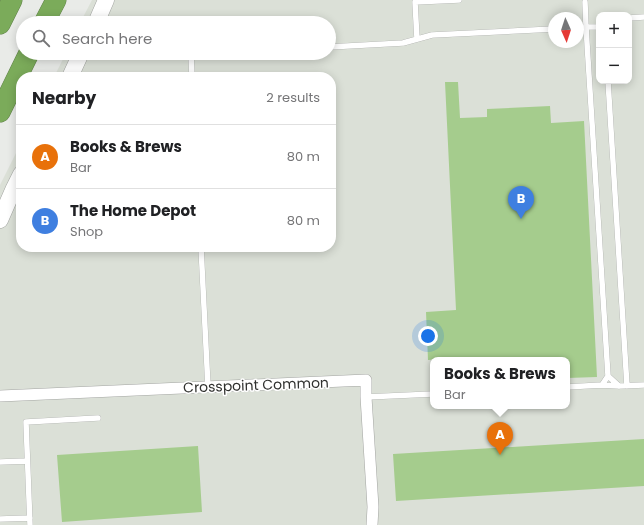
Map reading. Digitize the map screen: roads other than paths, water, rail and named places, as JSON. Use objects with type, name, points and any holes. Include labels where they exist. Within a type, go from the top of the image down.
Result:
[{"type":"highway","points":[[0,24],[12,0]]},
{"type":"highway","points":[[48,16],[56,0]]},
{"type":"highway","points":[[20,72],[26,60]]},
{"type":"highway","points":[[0,112],[16,79]]},
{"type":"street","points":[[99,16],[106,0]]},
{"type":"street","points":[[72,72],[78,60]]},
{"type":"street","points":[[0,220],[16,184]]},
{"type":"street","name":"Crosspoint Common","points":[[0,396],[366,380],[373,507],[372,525]]},
{"type":"lane","points":[[417,39],[415,1],[459,0]]},
{"type":"lane","points":[[585,2],[608,376],[602,385]]},
{"type":"lane","points":[[632,18],[644,17]]},
{"type":"lane","points":[[586,27],[596,27]]},
{"type":"lane","points":[[336,47],[403,43],[432,35],[548,29]]},
{"type":"lane","points":[[191,60],[192,72]]},
{"type":"lane","points":[[608,84],[628,386]]},
{"type":"lane","points":[[201,252],[208,387]]},
{"type":"lane","points":[[608,376],[619,386]]},
{"type":"lane","points":[[570,387],[644,385]]},
{"type":"lane","points":[[366,397],[430,394]]},
{"type":"lane","points":[[30,525],[26,422],[98,418]]},
{"type":"lane","points":[[0,462],[27,462]]},
{"type":"lane","points":[[0,519],[30,518]]},
{"type":"place","name":"The Home Depot","points":[[521,219]]},
{"type":"place","name":"Books & Brews","points":[[500,455]]}]
